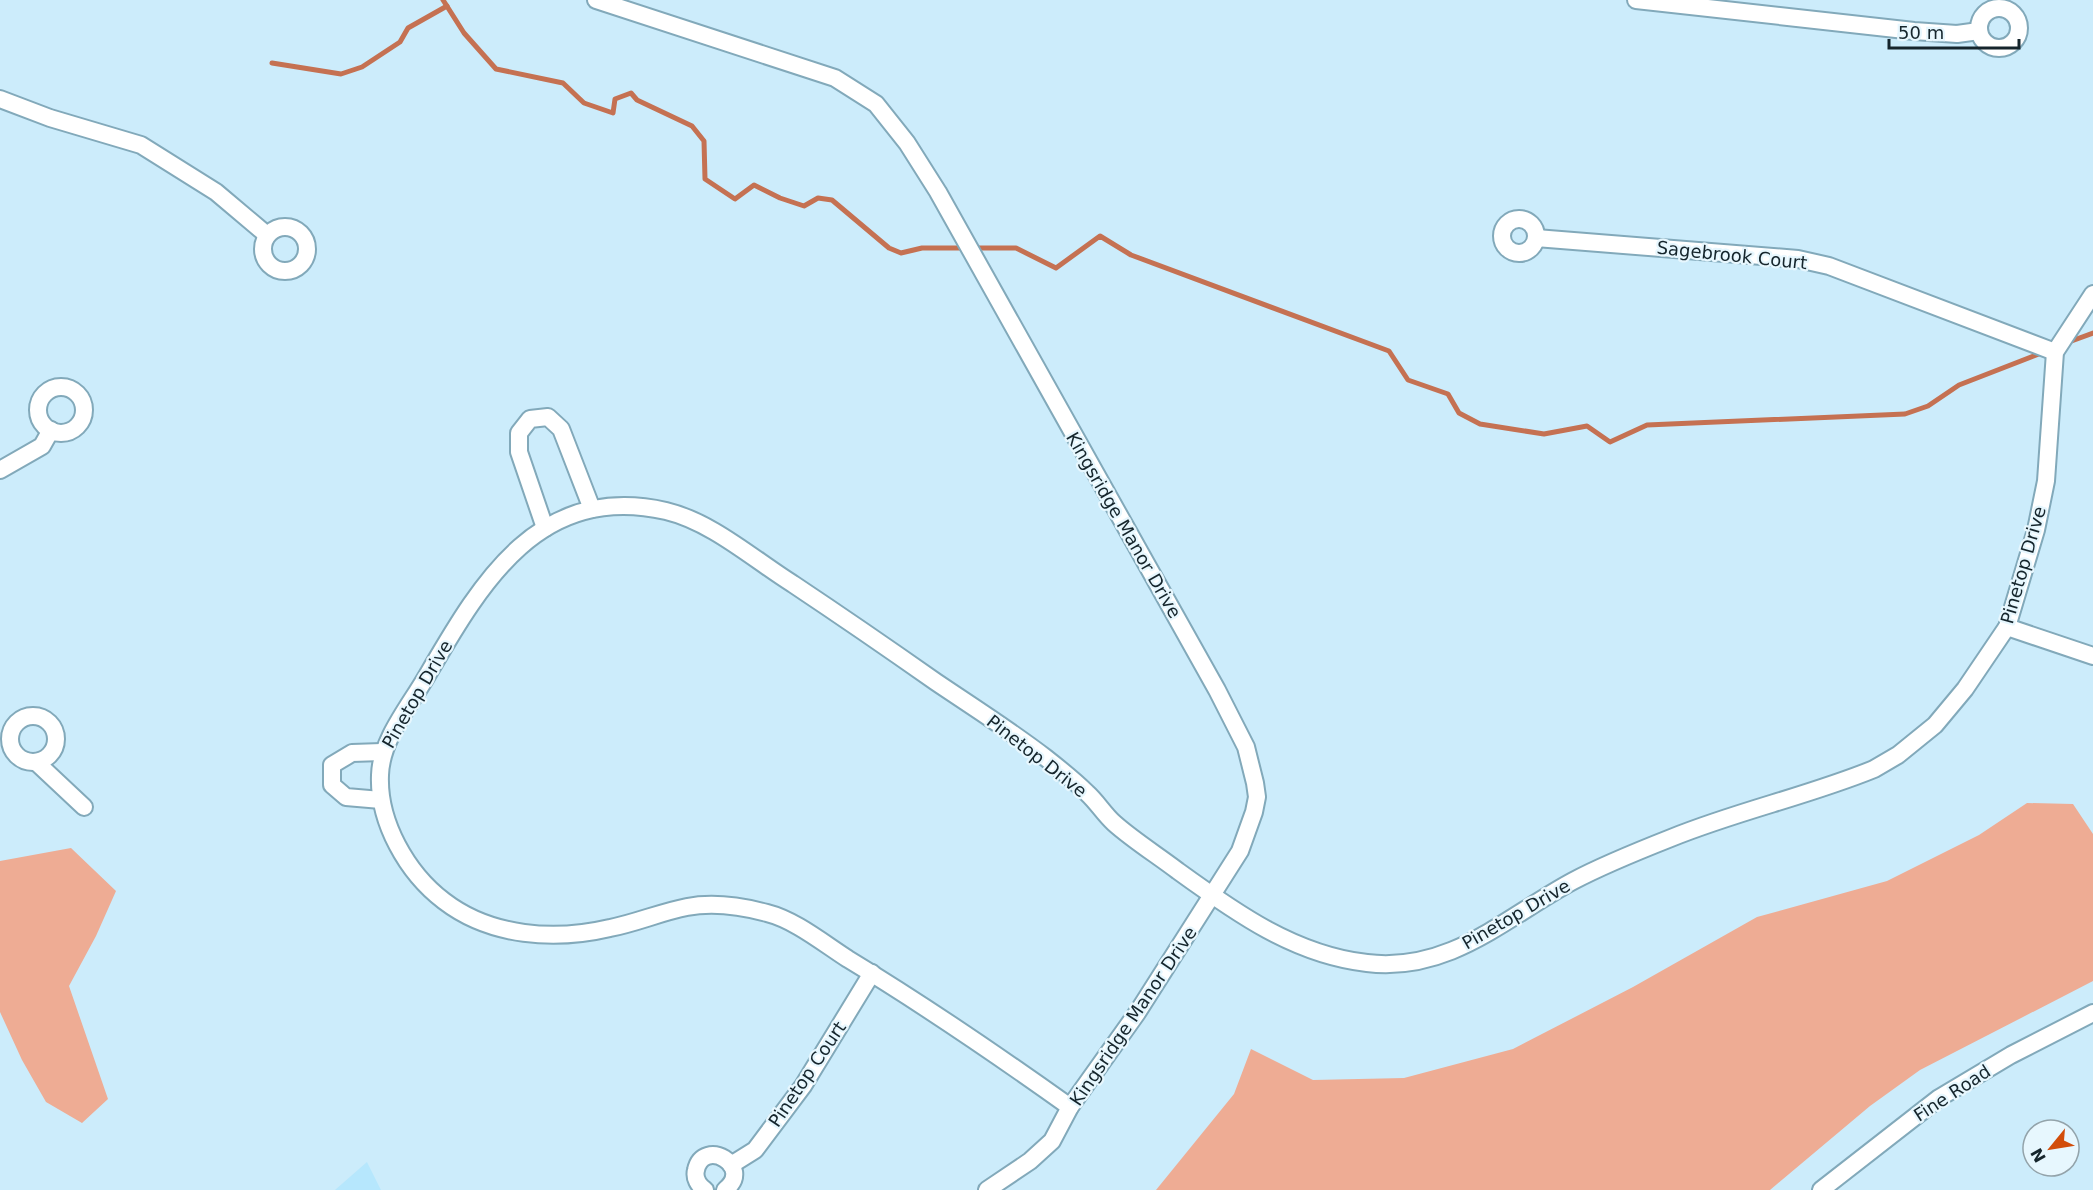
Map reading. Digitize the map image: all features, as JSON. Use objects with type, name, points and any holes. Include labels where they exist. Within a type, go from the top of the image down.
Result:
[{"type":"street","name":"Kingsridge Manor Drive","points":[[596,0],[835,78],[876,104],[913,153],[938,192],[961,237],[1217,690],[1246,747],[1257,797],[1240,851],[1137,1013],[1070,1107],[1052,1141],[1030,1161],[987,1190]]},
{"type":"street","points":[[1636,0],[1914,31],[1957,34],[1979,31]]},
{"type":"street","points":[[0,99],[51,118],[141,145],[216,192],[267,235]]},
{"type":"street","name":"Sagebrook Court","points":[[1536,238],[1798,259],[1829,266],[2056,351]]},
{"type":"street","name":"Pinetop Drive","points":[[1070,1107],[872,973],[777,915],[731,905],[693,905],[604,930],[562,936],[496,927],[468,916],[443,900],[421,880],[398,844],[381,800],[382,752],[462,616],[509,554],[545,528],[592,509],[637,507],[661,510],[688,518],[845,619],[1044,757],[1086,792],[1112,821],[1213,896],[1292,943],[1330,958],[1394,966],[1443,955],[1501,927],[1572,881],[1624,857],[1681,834],[1874,769],[1898,755],[1935,725],[1965,689],[2007,627],[2036,530],[2046,481],[2056,351],[2093,294]]},
{"type":"street","points":[[545,528],[519,452],[519,433],[530,419],[548,417],[561,429],[592,509]]},
{"type":"street","points":[[0,470],[42,446],[51,430]]},
{"type":"street","points":[[2007,627],[2093,656]]},
{"type":"street","points":[[36,762],[50,755],[56,742],[53,728],[42,719],[28,717],[16,725],[7,751],[22,759],[36,762],[84,807]]},
{"type":"street","points":[[381,800],[346,797],[332,785],[332,765],[352,753],[382,752]]},
{"type":"street","name":"Pinetop Court","points":[[731,1165],[755,1150],[796,1095],[872,973]]},
{"type":"street","name":"Fine Road","points":[[1821,1190],[1939,1098],[2011,1055],[2093,1013]]},
{"type":"street","points":[[705,1190],[695,1176],[698,1164],[707,1156],[720,1155],[731,1165],[732,1182],[725,1190]]},
{"type":"shaded area","points":[[2027,803],[2073,804],[2093,834],[2093,981],[1920,1070],[1870,1106],[1770,1190],[1156,1190],[1234,1094],[1251,1049],[1313,1080],[1404,1078],[1513,1049],[1633,987],[1757,917],[1887,881],[1979,835]]},
{"type":"shaded area","points":[[71,848],[116,891],[96,936],[69,986],[108,1099],[82,1123],[46,1102],[22,1060],[0,1012],[0,861]]},
{"type":"shaded area","points":[[367,1162],[381,1190],[335,1190]]},
{"type":"waterway","points":[[443,0],[464,33],[496,69],[563,83],[584,103],[613,113],[615,99],[631,93],[637,100],[692,126],[704,141],[705,179],[735,199],[754,185],[780,198],[804,206],[818,198],[832,200],[889,248],[901,253],[922,248],[965,248]]},
{"type":"waterway","points":[[272,63],[341,74],[362,67],[400,42],[408,28],[447,6]]},
{"type":"waterway","points":[[974,248],[1016,248],[1056,268],[1100,236],[1131,255],[1389,351],[1408,380],[1448,394],[1459,413],[1480,424],[1544,434],[1587,426],[1610,442],[1647,425],[1905,414],[1928,406],[1959,385],[2044,352]]},
{"type":"waterway","points":[[2066,343],[2093,333]]}]
